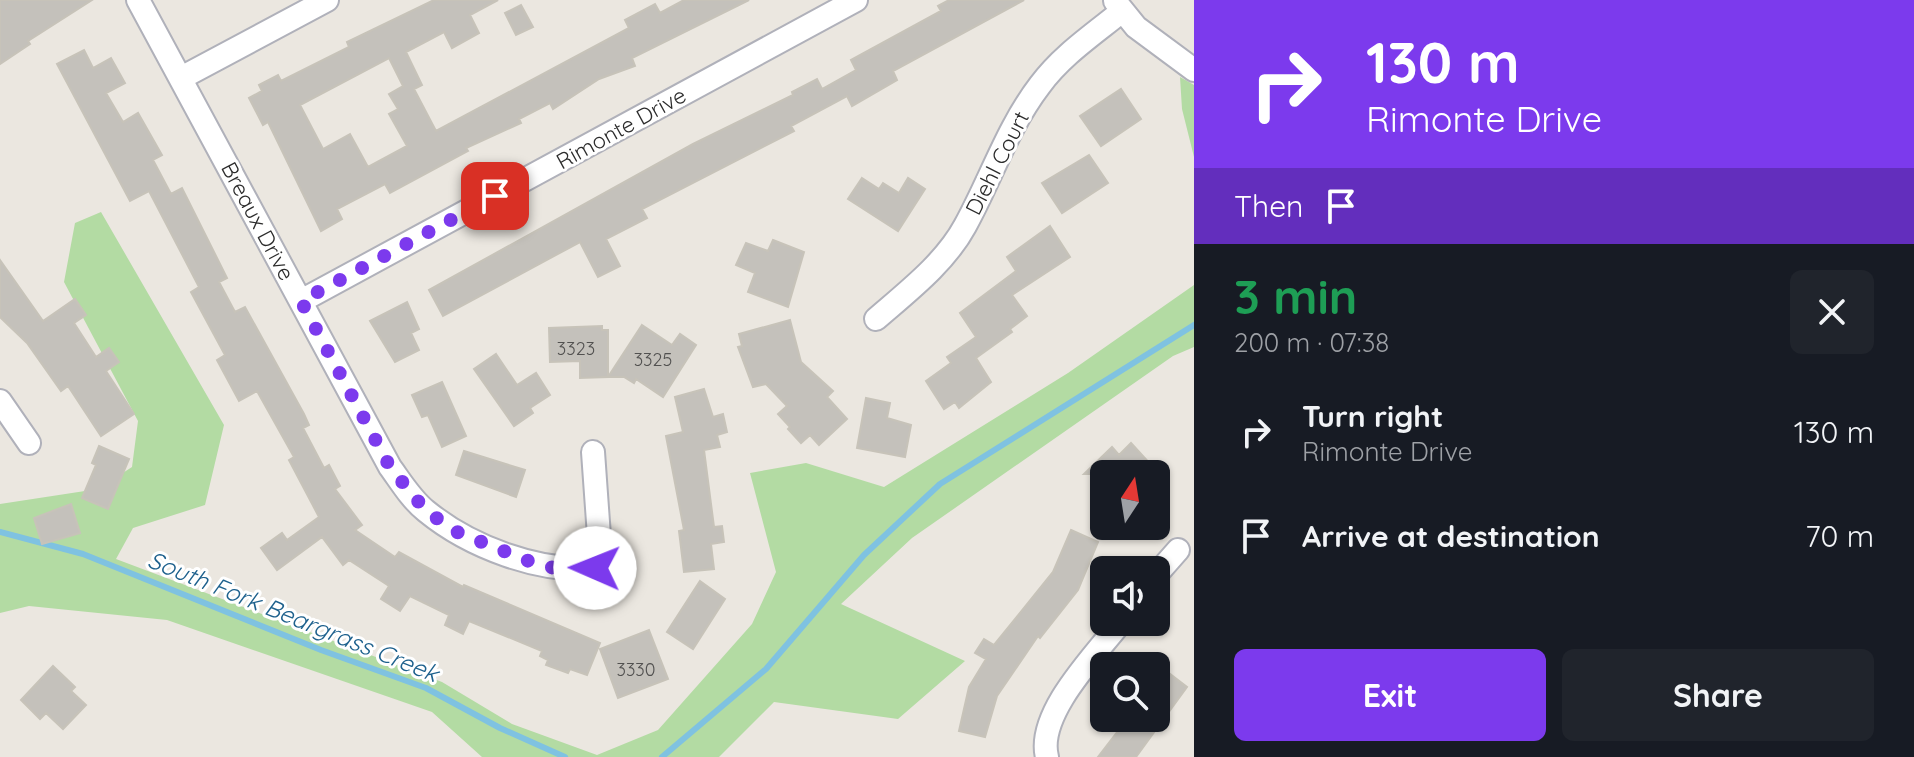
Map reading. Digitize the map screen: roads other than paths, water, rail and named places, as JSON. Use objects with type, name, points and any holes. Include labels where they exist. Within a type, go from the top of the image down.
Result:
[{"type":"street","name":"Breaux Drive","points":[[138,0],[390,467],[426,511],[457,532],[536,564],[569,571],[595,568],[599,536],[593,452]]},
{"type":"street","points":[[181,78],[327,0]]},
{"type":"street","name":"Rimonte Drive","points":[[301,301],[856,0]]},
{"type":"street","points":[[1118,5],[1136,27],[1194,70]]},
{"type":"street","name":"Diehl Court","points":[[876,319],[928,273],[964,229],[1009,132],[1039,85],[1118,5]]},
{"type":"street","points":[[0,401],[29,443]]},
{"type":"street","points":[[1170,559],[1178,550]]},
{"type":"street","points":[[1047,757],[1045,737],[1054,714],[1111,636]]},
{"type":"waterway","name":"South Fork Beargrass Creek","points":[[662,757],[766,669],[864,555],[940,484],[1194,325]]},
{"type":"waterway","name":"South Fork Beargrass Creek","points":[[0,532],[83,554],[321,650],[426,688],[500,728],[565,757]]}]
